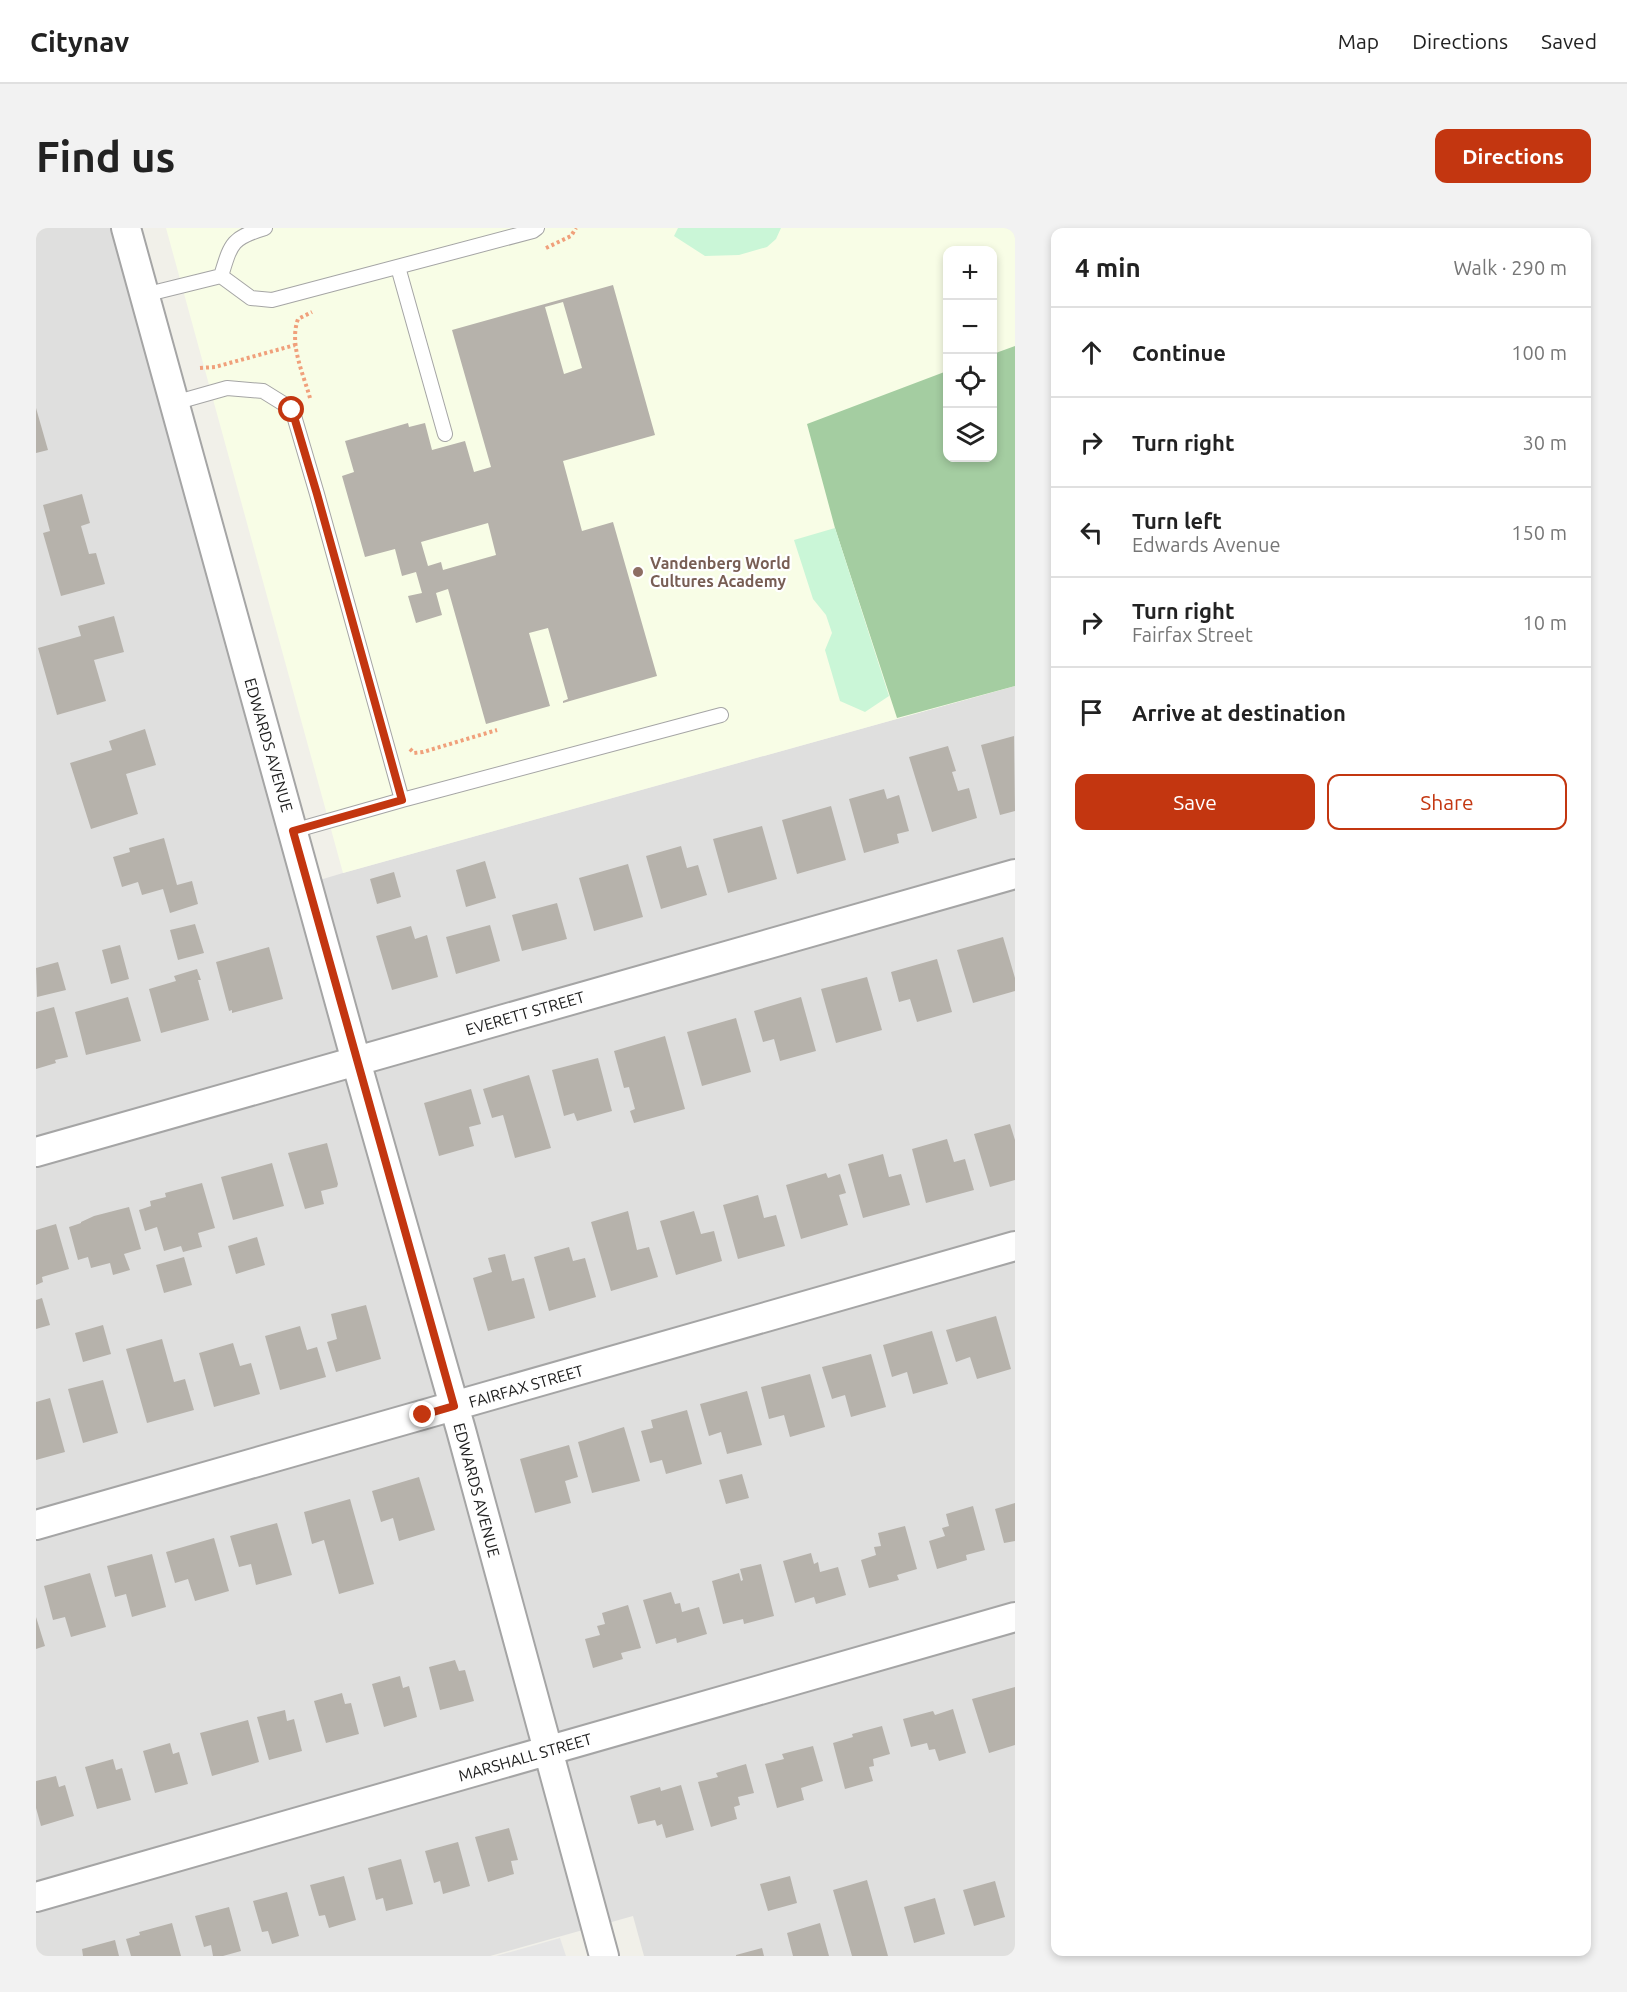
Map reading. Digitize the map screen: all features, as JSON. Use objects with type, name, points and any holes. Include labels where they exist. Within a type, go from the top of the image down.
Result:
[{"type":"street","name":"EDWARDS AVENUE","points":[[126,228],[356,1061],[454,1406],[604,1956]]},
{"type":"street","name":"EVERETT STREET","points":[[36,1152],[1015,874]]},
{"type":"street","name":"FAIRFAX STREET","points":[[36,1525],[1015,1246]]},
{"type":"street","name":"MARSHALL STREET","points":[[36,1897],[1015,1617]]},
{"type":"lane","points":[[221,276],[231,245],[243,235],[265,228]]},
{"type":"lane","points":[[221,276],[251,298],[272,300],[533,231],[537,228]]},
{"type":"lane","points":[[398,267],[445,434]]},
{"type":"lane","points":[[144,295],[221,276]]},
{"type":"lane","points":[[174,403],[227,388],[263,391],[292,410],[402,800]]},
{"type":"lane","points":[[293,831],[721,715]]},
{"type":"path","points":[[311,403],[295,345],[294,330],[298,319],[322,309]]},
{"type":"path","points":[[200,368],[215,368],[295,345]]},
{"type":"path","points":[[408,747],[414,753],[423,752],[497,730]]},
{"type":"shaded area","points":[[36,228],[111,228],[293,888],[1015,686],[1015,1956],[644,1956],[633,1916],[490,1956],[36,1956]]},
{"type":"shaded area","name":"Vandenberg World Cultures Academy","points":[[166,228],[1015,228],[1015,686],[343,873]]},
{"type":"shaded area","points":[[560,1938],[566,1956],[496,1956]]},
{"type":"green space","points":[[678,228],[781,228],[776,239],[767,247],[739,255],[705,256],[674,236]]},
{"type":"green space","points":[[1015,346],[1015,686],[897,718],[835,528],[807,424],[943,373],[943,462],[997,462],[997,353]]},
{"type":"green space","points":[[835,528],[889,696],[865,712],[840,701],[825,650],[832,633],[826,615],[813,599],[794,540]]},
{"type":"building","points":[[613,285],[655,435],[563,461],[582,531],[613,522],[657,676],[563,703],[568,699],[548,628],[529,633],[550,706],[486,724],[448,589],[436,593],[442,615],[416,623],[408,596],[422,593],[416,572],[402,576],[395,549],[365,557],[342,476],[354,472],[345,441],[408,423],[409,427],[425,423],[432,450],[465,441],[474,472],[491,467],[452,330]],"holes":[[[563,302],[582,368],[564,374],[545,307]],[[488,523],[496,555],[443,570],[441,562],[428,566],[421,542]]]},
{"type":"building","points":[[36,408],[48,450],[36,453]]},
{"type":"building","points":[[82,494],[90,523],[81,526],[89,554],[96,553],[105,584],[61,596],[43,533],[50,531],[43,505]]},
{"type":"building","points":[[114,616],[124,652],[94,660],[106,701],[57,715],[38,648],[81,636],[78,626]]},
{"type":"building","points":[[145,729],[156,765],[126,774],[138,814],[91,829],[70,763],[112,750],[109,741]]},
{"type":"building","points":[[1014,736],[1015,811],[1000,815],[981,745]]},
{"type":"building","points":[[948,746],[956,771],[952,772],[958,791],[969,788],[977,818],[932,832],[909,757]]},
{"type":"building","points":[[884,789],[887,799],[899,795],[909,831],[897,834],[899,843],[864,853],[849,799]]},
{"type":"building","points":[[831,806],[846,860],[797,874],[782,820]]},
{"type":"building","points":[[762,826],[777,879],[728,893],[713,839]]},
{"type":"building","points":[[164,838],[177,885],[192,881],[198,904],[170,913],[163,889],[142,895],[138,882],[122,887],[113,857],[130,852],[129,848]]},
{"type":"building","points":[[681,846],[687,868],[698,865],[707,895],[661,909],[646,856]]},
{"type":"building","points":[[485,861],[496,898],[466,907],[456,870]]},
{"type":"building","points":[[628,864],[643,917],[594,931],[579,878]]},
{"type":"building","points":[[394,872],[401,897],[377,904],[370,879]]},
{"type":"building","points":[[557,903],[567,939],[522,951],[512,915]]},
{"type":"building","points":[[195,924],[204,953],[178,960],[170,930]]},
{"type":"building","points":[[490,925],[500,961],[456,974],[446,937]]},
{"type":"building","points":[[411,926],[415,939],[427,935],[438,977],[392,990],[376,936]]},
{"type":"building","points":[[1003,937],[1015,978],[1015,991],[973,1003],[957,950]]},
{"type":"building","points":[[120,945],[129,979],[111,984],[102,950]]},
{"type":"building","points":[[269,947],[283,999],[232,1013],[232,1010],[229,1011],[216,962]]},
{"type":"building","points":[[937,959],[952,1012],[917,1022],[910,999],[899,1002],[891,972]]},
{"type":"building","points":[[58,962],[66,990],[37,997],[36,968]]},
{"type":"building","points":[[197,969],[209,1020],[161,1033],[149,989],[176,981],[174,976]]},
{"type":"building","points":[[867,977],[882,1030],[836,1043],[821,989]]},
{"type":"building","points":[[128,997],[141,1041],[86,1055],[75,1012]]},
{"type":"building","points":[[801,997],[816,1051],[780,1061],[774,1039],[763,1042],[754,1011]]},
{"type":"building","points":[[54,1007],[68,1057],[36,1069],[36,1012]]},
{"type":"building","points":[[736,1018],[751,1072],[702,1086],[687,1032]]},
{"type":"building","points":[[665,1036],[685,1109],[634,1123],[630,1111],[635,1109],[629,1087],[624,1088],[614,1051]]},
{"type":"building","points":[[598,1058],[612,1111],[577,1121],[574,1113],[564,1116],[552,1070]]},
{"type":"building","points":[[529,1075],[551,1148],[515,1158],[503,1115],[492,1118],[483,1089]]},
{"type":"building","points":[[471,1089],[481,1124],[469,1127],[474,1146],[439,1156],[424,1103]]},
{"type":"building","points":[[1010,1124],[1015,1140],[1015,1180],[990,1187],[974,1134]]},
{"type":"building","points":[[947,1139],[954,1162],[965,1159],[974,1190],[926,1203],[912,1149]]},
{"type":"building","points":[[327,1143],[337,1187],[321,1191],[324,1204],[305,1209],[288,1153]]},
{"type":"building","points":[[883,1154],[889,1177],[901,1174],[910,1205],[863,1218],[848,1164]]},
{"type":"building","points":[[272,1163],[284,1206],[233,1220],[221,1177]]},
{"type":"building","points":[[826,1173],[828,1178],[840,1174],[846,1193],[839,1195],[848,1225],[801,1239],[786,1185]]},
{"type":"building","points":[[202,1183],[215,1228],[198,1233],[202,1247],[183,1252],[181,1246],[164,1251],[157,1227],[145,1231],[139,1210],[151,1206],[150,1201],[166,1197],[165,1193]]},
{"type":"building","points":[[758,1195],[764,1218],[776,1215],[785,1246],[738,1259],[723,1205]]},
{"type":"building","points":[[129,1207],[141,1249],[124,1254],[130,1270],[113,1275],[110,1263],[91,1268],[88,1257],[78,1260],[69,1227],[94,1216]]},
{"type":"building","points":[[628,1211],[637,1250],[649,1247],[658,1277],[611,1291],[591,1222]]},
{"type":"building","points":[[694,1211],[701,1234],[714,1231],[722,1261],[676,1275],[660,1221]]},
{"type":"building","points":[[56,1224],[69,1269],[42,1277],[43,1282],[36,1285],[36,1230]]},
{"type":"building","points":[[257,1237],[265,1265],[236,1274],[228,1246]]},
{"type":"building","points":[[569,1247],[573,1261],[585,1258],[596,1297],[549,1311],[534,1257]]},
{"type":"building","points":[[505,1254],[512,1281],[524,1278],[535,1318],[488,1331],[473,1278],[492,1272],[488,1258]]},
{"type":"building","points":[[184,1257],[192,1285],[164,1293],[156,1265]]},
{"type":"building","points":[[42,1298],[50,1325],[36,1329],[36,1300]]},
{"type":"building","points":[[366,1305],[381,1359],[336,1372],[327,1342],[337,1339],[331,1314]]},
{"type":"building","points":[[996,1316],[1011,1369],[977,1379],[970,1357],[956,1362],[946,1330]]},
{"type":"building","points":[[103,1325],[111,1354],[83,1362],[75,1333]]},
{"type":"building","points":[[300,1326],[307,1350],[317,1347],[326,1377],[280,1390],[265,1336]]},
{"type":"building","points":[[932,1331],[948,1384],[913,1394],[907,1372],[892,1377],[883,1345]]},
{"type":"building","points":[[162,1339],[174,1382],[185,1379],[194,1410],[147,1423],[126,1349]]},
{"type":"building","points":[[233,1343],[240,1366],[251,1363],[260,1394],[214,1407],[199,1353]]},
{"type":"building","points":[[871,1354],[886,1407],[851,1417],[845,1395],[832,1399],[822,1367]]},
{"type":"building","points":[[810,1374],[825,1427],[790,1437],[784,1415],[769,1419],[761,1387]]},
{"type":"building","points":[[103,1380],[118,1433],[83,1443],[68,1389]]},
{"type":"building","points":[[747,1391],[762,1445],[727,1454],[721,1432],[709,1436],[700,1404]]},
{"type":"building","points":[[50,1398],[65,1452],[36,1460],[36,1402]]},
{"type":"building","points":[[687,1410],[702,1464],[666,1474],[662,1460],[650,1463],[641,1431],[653,1428],[651,1420]]},
{"type":"building","points":[[624,1427],[640,1481],[592,1493],[578,1442]]},
{"type":"building","points":[[569,1445],[578,1477],[565,1481],[571,1503],[535,1513],[520,1459]]},
{"type":"building","points":[[742,1474],[749,1498],[726,1504],[719,1480]]},
{"type":"building","points":[[419,1477],[435,1530],[399,1541],[393,1518],[381,1522],[372,1491]]},
{"type":"building","points":[[350,1499],[374,1584],[339,1594],[324,1540],[312,1544],[304,1512]]},
{"type":"building","points":[[1015,1503],[1015,1541],[1004,1543],[995,1509]]},
{"type":"building","points":[[973,1506],[985,1550],[966,1555],[967,1560],[937,1569],[929,1541],[945,1536],[942,1528],[949,1526],[946,1514]]},
{"type":"building","points":[[277,1523],[292,1575],[256,1585],[251,1564],[239,1567],[230,1536]]},
{"type":"building","points":[[905,1526],[917,1569],[897,1575],[899,1580],[869,1588],[861,1560],[876,1555],[874,1547],[881,1546],[878,1533]]},
{"type":"building","points":[[214,1538],[229,1591],[195,1601],[188,1579],[175,1583],[166,1552]]},
{"type":"building","points":[[811,1553],[814,1564],[818,1562],[820,1572],[838,1567],[846,1595],[816,1604],[814,1597],[795,1603],[783,1561]]},
{"type":"building","points":[[152,1554],[166,1607],[132,1617],[126,1594],[115,1597],[107,1566]]},
{"type":"building","points":[[761,1564],[774,1616],[744,1624],[743,1619],[723,1624],[712,1581],[739,1573],[741,1581],[743,1580],[740,1569]]},
{"type":"building","points":[[90,1573],[106,1627],[71,1637],[65,1617],[53,1620],[44,1586]]},
{"type":"building","points":[[671,1592],[675,1604],[680,1603],[682,1612],[699,1607],[707,1634],[677,1643],[676,1638],[656,1644],[643,1600]]},
{"type":"building","points":[[628,1605],[641,1648],[621,1653],[623,1659],[593,1668],[585,1639],[600,1635],[597,1626],[605,1624],[602,1613]]},
{"type":"building","points":[[36,1617],[45,1646],[36,1649]]},
{"type":"building","points":[[455,1660],[459,1671],[465,1670],[474,1701],[440,1710],[429,1667]]},
{"type":"building","points":[[400,1676],[403,1688],[409,1686],[417,1717],[384,1727],[372,1684]]},
{"type":"building","points":[[1015,1687],[1015,1745],[989,1753],[972,1699]]},
{"type":"building","points":[[342,1693],[345,1704],[351,1703],[359,1734],[326,1743],[314,1701]]},
{"type":"building","points":[[953,1709],[966,1753],[939,1761],[935,1749],[929,1750],[927,1743],[911,1747],[903,1719],[933,1711],[935,1715]]},
{"type":"building","points":[[285,1710],[287,1721],[294,1719],[302,1751],[269,1760],[257,1717]]},
{"type":"building","points":[[248,1720],[259,1762],[212,1776],[200,1733]]},
{"type":"building","points":[[882,1726],[890,1754],[873,1759],[874,1766],[869,1767],[873,1781],[845,1789],[833,1743],[853,1737],[852,1734]]},
{"type":"building","points":[[170,1743],[173,1754],[179,1752],[188,1784],[155,1793],[143,1751]]},
{"type":"building","points":[[813,1746],[823,1781],[801,1788],[804,1800],[777,1808],[765,1764],[784,1759],[782,1754]]},
{"type":"building","points":[[113,1759],[116,1770],[122,1768],[131,1800],[97,1809],[85,1767]]},
{"type":"building","points":[[746,1764],[754,1793],[738,1797],[740,1805],[734,1807],[737,1819],[711,1827],[698,1782],[718,1777],[716,1773]]},
{"type":"building","points":[[56,1776],[59,1787],[65,1785],[74,1816],[41,1826],[36,1808],[36,1781]]},
{"type":"building","points":[[681,1785],[694,1830],[666,1838],[662,1824],[657,1826],[655,1820],[638,1824],[630,1796],[660,1787],[661,1791]]},
{"type":"building","points":[[509,1828],[518,1860],[511,1861],[514,1874],[488,1882],[475,1837]]},
{"type":"building","points":[[458,1842],[470,1886],[443,1894],[440,1881],[434,1883],[425,1851]]},
{"type":"building","points":[[401,1859],[413,1904],[386,1911],[383,1898],[376,1900],[368,1868]]},
{"type":"building","points":[[344,1876],[356,1920],[329,1928],[325,1915],[319,1916],[310,1885]]},
{"type":"building","points":[[790,1876],[797,1903],[768,1911],[760,1884]]},
{"type":"building","points":[[867,1880],[888,1956],[852,1956],[833,1890]]},
{"type":"building","points":[[995,1881],[1005,1917],[974,1926],[963,1890]]},
{"type":"building","points":[[287,1892],[299,1936],[272,1944],[268,1931],[262,1932],[253,1901]]},
{"type":"building","points":[[935,1898],[945,1934],[914,1943],[904,1907]]},
{"type":"building","points":[[229,1907],[241,1951],[213,1956],[211,1945],[204,1947],[195,1916]]},
{"type":"building","points":[[172,1923],[181,1956],[131,1956],[126,1939],[140,1935],[139,1932]]},
{"type":"building","points":[[820,1923],[829,1956],[793,1956],[787,1933]]},
{"type":"building","points":[[115,1940],[119,1956],[83,1956],[82,1949]]},
{"type":"building","points":[[762,1948],[764,1956],[736,1956],[736,1955]]},
{"type":"place","name":"Vandenberg World Cultures Academy","points":[[638,572]]},
{"type":"route","points":[[292,410],[402,800],[293,831],[454,1406],[423,1415]]}]
